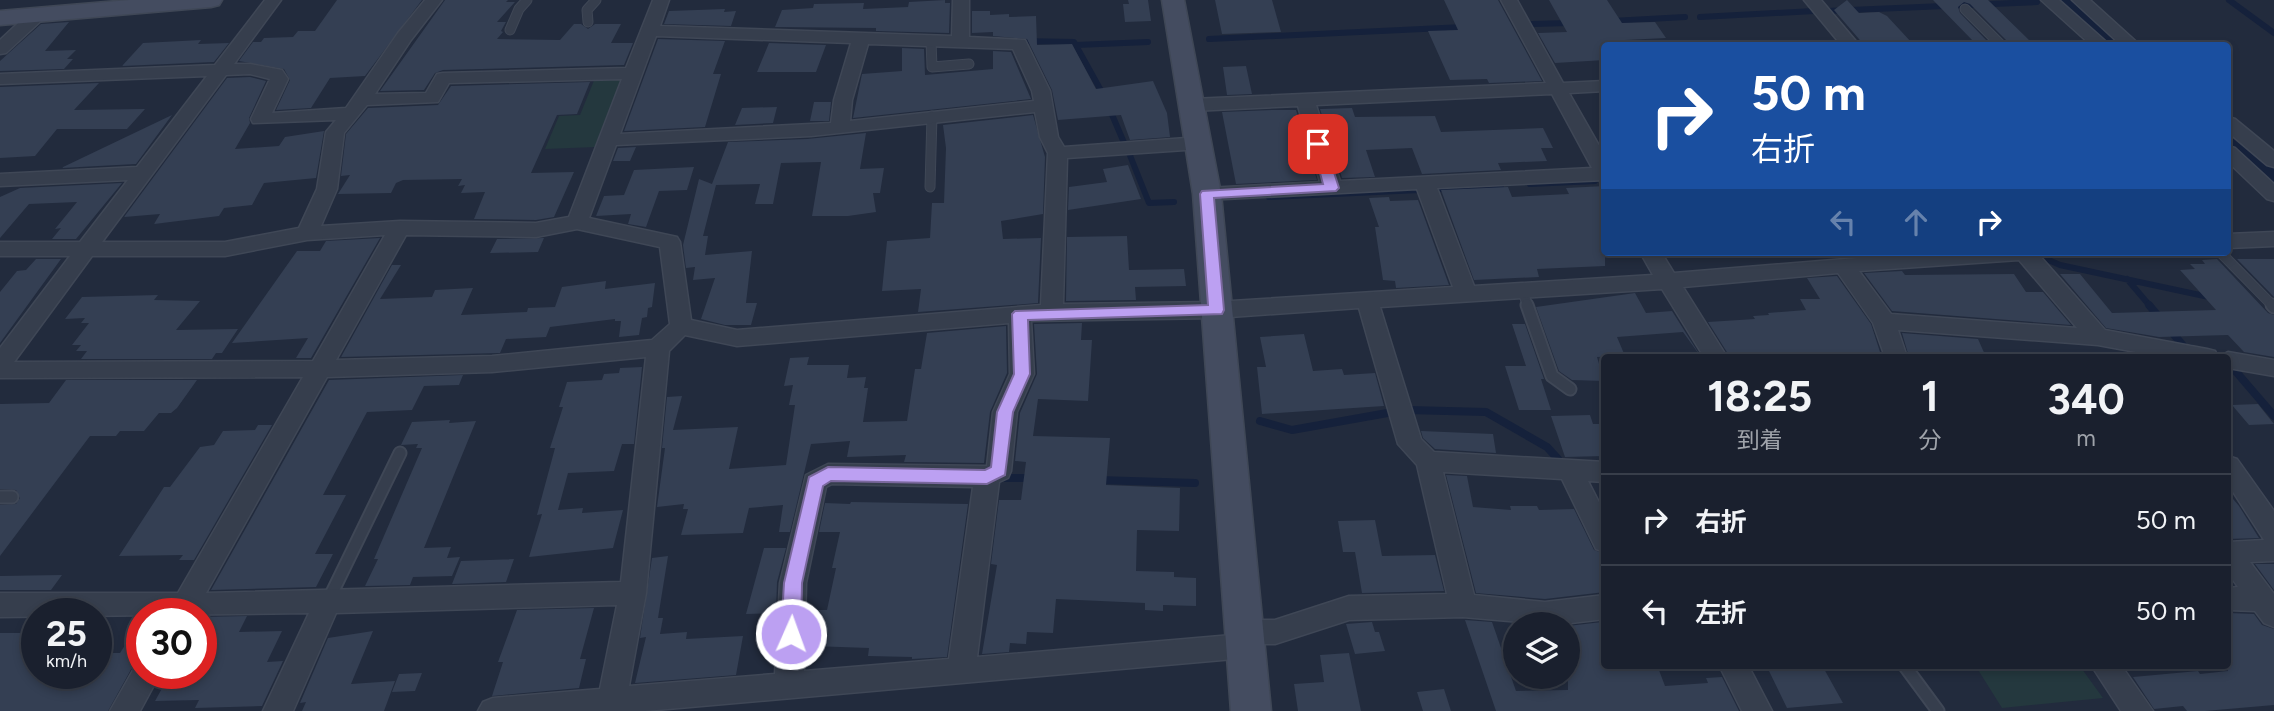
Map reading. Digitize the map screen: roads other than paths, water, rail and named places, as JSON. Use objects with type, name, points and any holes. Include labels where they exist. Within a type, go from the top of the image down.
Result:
[{"type":"street","points":[[0,18],[211,0]]},
{"type":"street","points":[[0,364],[273,0]]},
{"type":"street","points":[[307,233],[327,189],[335,132],[357,107],[404,37],[434,0]]},
{"type":"street","points":[[577,222],[661,0]]},
{"type":"street","points":[[960,42],[961,0]]},
{"type":"street","points":[[1173,0],[1207,194],[1251,711]]},
{"type":"street","points":[[1509,0],[1601,167]]},
{"type":"street","points":[[1812,0],[1849,42]]},
{"type":"street","points":[[2049,0],[2098,42]]},
{"type":"street","points":[[2080,0],[2128,42]]},
{"type":"street","points":[[0,49],[35,15]]},
{"type":"street","points":[[649,31],[1019,44],[1041,90],[1049,137],[1058,153],[1052,312]]},
{"type":"street","points":[[840,127],[843,100],[861,38]]},
{"type":"street","points":[[0,79],[250,69],[276,74],[279,79],[261,119],[432,98],[443,78],[633,73]]},
{"type":"street","points":[[1192,105],[1601,86]]},
{"type":"street","points":[[1305,100],[1332,188]]},
{"type":"street","points":[[608,140],[740,135],[840,127],[985,109],[1043,106]]},
{"type":"street","points":[[2231,125],[2274,161]]},
{"type":"street","points":[[1058,153],[1200,143]]},
{"type":"street","points":[[2231,155],[2274,195]]},
{"type":"street","points":[[0,180],[144,173]]},
{"type":"street","points":[[1207,194],[1601,174]]},
{"type":"street","points":[[1424,183],[1466,294]]},
{"type":"street","points":[[0,249],[225,249],[307,233],[400,228],[536,230],[577,222],[670,242],[681,326]]},
{"type":"street","points":[[189,598],[400,228]]},
{"type":"street","points":[[2231,241],[2274,239]]},
{"type":"street","points":[[1652,256],[1714,354]]},
{"type":"street","points":[[681,326],[737,338],[1020,314],[1216,310],[1667,281],[1983,256]]},
{"type":"street","points":[[2031,256],[2098,337]]},
{"type":"street","points":[[1844,265],[1884,321],[1895,354]]},
{"type":"street","points":[[1367,300],[1410,444],[1429,461],[1462,605]]},
{"type":"street","points":[[789,685],[793,583],[815,482],[828,474],[987,477],[999,471],[1005,412],[1022,374],[1020,314]]},
{"type":"street","points":[[1884,321],[2098,337],[2135,351],[2171,354]]},
{"type":"street","points":[[0,370],[318,369],[492,364],[658,348],[681,326]]},
{"type":"street","points":[[611,706],[633,593],[658,348]]},
{"type":"street","points":[[2231,361],[2274,368]]},
{"type":"street","points":[[1429,461],[1601,472]]},
{"type":"street","points":[[1570,469],[1601,533]]},
{"type":"street","points":[[2231,470],[2274,533]]},
{"type":"street","points":[[961,671],[987,477]]},
{"type":"street","points":[[2231,553],[2274,550]]},
{"type":"street","points":[[2231,557],[2267,607]]},
{"type":"street","points":[[217,608],[328,601],[633,593]]},
{"type":"street","points":[[2231,600],[2267,607]]},
{"type":"street","points":[[278,711],[328,601]]},
{"type":"street","points":[[0,605],[126,608]]},
{"type":"street","points":[[493,711],[611,706],[723,696],[789,685],[961,671],[1245,639],[1349,608],[1462,605],[1545,614],[1601,607]]},
{"type":"street","points":[[1735,669],[1757,711]]},
{"type":"street","points":[[2108,669],[2138,711]]},
{"type":"street","points":[[125,711],[137,689]]},
{"type":"lane","points":[[510,30],[519,9],[527,0]]},
{"type":"lane","points":[[589,22],[587,10],[596,0]]},
{"type":"lane","points":[[1965,9],[1998,42]]},
{"type":"lane","points":[[932,41],[932,67],[969,64]]},
{"type":"lane","points":[[930,187],[932,116]]},
{"type":"lane","points":[[2224,256],[2274,307]]},
{"type":"lane","points":[[1522,290],[1552,376],[1570,389]]},
{"type":"lane","points":[[328,601],[400,453]]},
{"type":"lane","points":[[1907,669],[1938,711]]},
{"type":"water","points":[[2057,0],[2070,0],[2119,42],[2105,42]]},
{"type":"water","points":[[2231,132],[2274,168],[2274,188],[2231,148]]},
{"type":"waterway","points":[[2229,0],[2274,33]]},
{"type":"waterway","points":[[1827,11],[2037,2]]},
{"type":"waterway","points":[[1700,17],[1814,11]]},
{"type":"waterway","points":[[1612,21],[1685,17]]},
{"type":"waterway","points":[[1532,24],[1569,23]]},
{"type":"waterway","points":[[1209,39],[1464,27]]},
{"type":"waterway","points":[[1018,41],[1074,42],[1104,96]]},
{"type":"waterway","points":[[1076,45],[1148,42]]},
{"type":"waterway","points":[[1110,110],[1125,145]]},
{"type":"waterway","points":[[1129,153],[1149,203],[1174,202]]},
{"type":"waterway","points":[[1530,184],[1595,181]]},
{"type":"waterway","points":[[1434,189],[1501,186]]},
{"type":"waterway","points":[[1269,197],[1419,190]]},
{"type":"waterway","points":[[2044,258],[2060,265],[2127,279]]},
{"type":"waterway","points":[[2127,279],[2209,297]]},
{"type":"waterway","points":[[2127,279],[2150,306]]},
{"type":"waterway","points":[[2149,305],[2159,317]]},
{"type":"waterway","points":[[2171,331],[2185,348],[2190,348]]},
{"type":"waterway","points":[[2232,367],[2274,416]]},
{"type":"waterway","points":[[1408,410],[1486,412],[1547,447],[1558,459]]},
{"type":"waterway","points":[[1260,421],[1292,430],[1393,412]]},
{"type":"waterway","points":[[1006,478],[1033,478]]},
{"type":"waterway","points":[[1098,480],[1195,483]]}]
